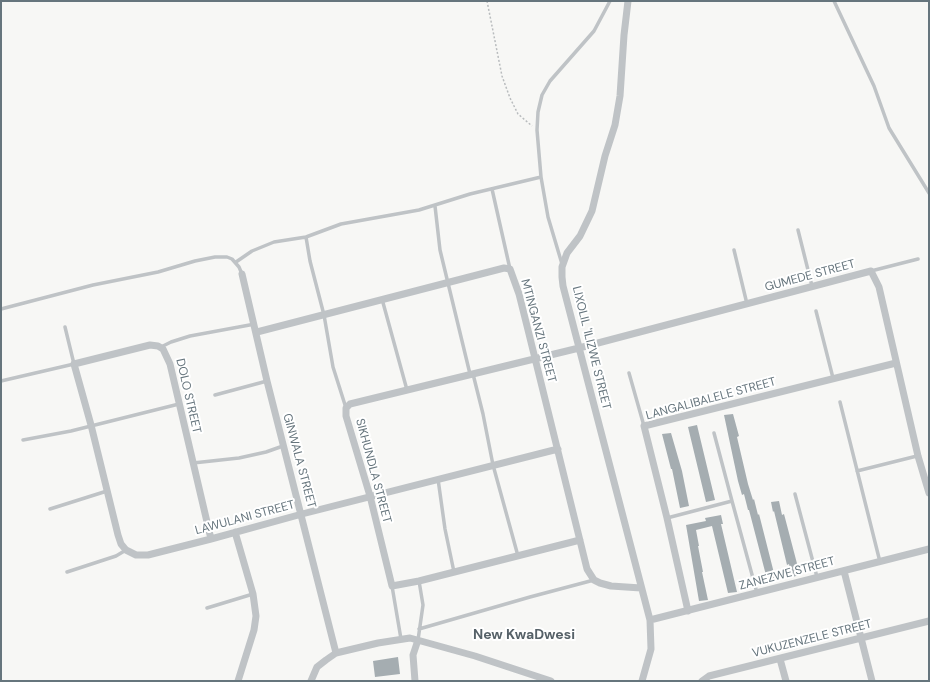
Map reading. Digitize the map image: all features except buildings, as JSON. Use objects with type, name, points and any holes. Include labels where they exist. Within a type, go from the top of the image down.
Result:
[{"type":"street","name":"LIXOLIL 'ILIZWE STREET","points":[[628,1],[620,96],[615,125],[604,156],[592,211],[580,236],[567,252],[562,267],[563,286],[650,620],[651,649],[642,681]]},
{"type":"street","name":"MTINGANZI STREET","points":[[257,332],[447,282],[504,268],[510,269],[519,294],[587,569],[594,580]]},
{"type":"street","name":"GUMEDE STREET","points":[[579,348],[871,271],[879,287],[918,456],[927,481],[929,494]]},
{"type":"street","name":"GINWALA STREET","points":[[242,274],[257,332],[267,381],[302,514],[336,653]]},
{"type":"street","name":"DOLO STREET","points":[[74,364],[150,345],[161,347],[166,353],[170,364],[210,539]]},
{"type":"street","name":"SIKHUNDLA STREET","points":[[392,586],[370,496],[346,416],[346,408],[350,404],[579,348]]},
{"type":"street","name":"LANGALIBALELE STREET","points":[[688,611],[644,426],[896,363]]},
{"type":"street","points":[[74,364],[91,425],[118,535],[121,544],[126,550]]},
{"type":"street","name":"LAWULANI STREET","points":[[126,550],[136,555],[148,554],[558,449]]},
{"type":"street","points":[[235,532],[256,611],[256,622],[238,681]]},
{"type":"street","points":[[392,586],[419,581],[580,540]]},
{"type":"street","name":"ZANEZWE STREET","points":[[650,620],[929,549]]},
{"type":"street","points":[[844,571],[872,681]]},
{"type":"street","points":[[594,580],[611,586],[641,588]]},
{"type":"street","name":"VUKUZENZELE STREET","points":[[702,681],[709,676],[929,622]]},
{"type":"street","points":[[311,681],[317,667],[336,653],[401,639],[418,640],[475,656],[551,681]]},
{"type":"street","points":[[416,681],[413,655],[418,640]]},
{"type":"street","points":[[780,659],[786,681]]},
{"type":"lane","points":[[562,267],[548,217],[541,177],[537,130],[538,112],[542,95],[550,81],[594,31],[610,1]]},
{"type":"lane","points":[[834,1],[869,75],[889,128],[929,193]]},
{"type":"lane","points":[[236,262],[252,251],[270,243],[306,237],[341,224],[436,206],[492,189],[541,177]]},
{"type":"lane","points":[[492,189],[510,269]]},
{"type":"lane","points":[[436,206],[438,238],[447,282],[483,414],[493,465],[518,556]]},
{"type":"lane","points":[[798,230],[812,286]]},
{"type":"lane","points":[[306,237],[310,261],[324,315],[333,366],[346,408]]},
{"type":"lane","points":[[734,250],[748,304]]},
{"type":"lane","points":[[1,309],[93,285],[158,272],[206,259],[227,257],[236,262],[242,274]]},
{"type":"lane","points":[[871,271],[918,259]]},
{"type":"lane","points":[[382,299],[407,390]]},
{"type":"lane","points":[[816,311],[833,378]]},
{"type":"lane","points":[[161,347],[190,336],[255,324]]},
{"type":"lane","points":[[1,381],[74,364],[65,327]]},
{"type":"lane","points":[[629,373],[644,426]]},
{"type":"lane","points":[[215,395],[267,381]]},
{"type":"lane","points":[[840,402],[880,562]]},
{"type":"lane","points":[[23,440],[71,431],[179,404]]},
{"type":"lane","points":[[714,433],[757,593]]},
{"type":"lane","points":[[192,464],[239,458],[284,446]]},
{"type":"lane","points":[[857,471],[918,456]]},
{"type":"lane","points":[[438,479],[445,528],[454,572]]},
{"type":"lane","points":[[50,509],[107,491]]},
{"type":"lane","points":[[795,494],[817,577]]},
{"type":"lane","points":[[667,518],[732,501]]},
{"type":"lane","points":[[67,572],[116,556],[126,550]]},
{"type":"lane","points":[[419,629],[530,596],[594,580]]},
{"type":"lane","points":[[418,640],[422,605],[419,581]]},
{"type":"lane","points":[[392,586],[401,639]]},
{"type":"lane","points":[[207,608],[252,594]]},
{"type":"path","points":[[487,1],[502,76],[510,98],[518,114],[537,130]]},
{"type":"district","name":"New KwaDwesi","points":[[524,635]]}]
